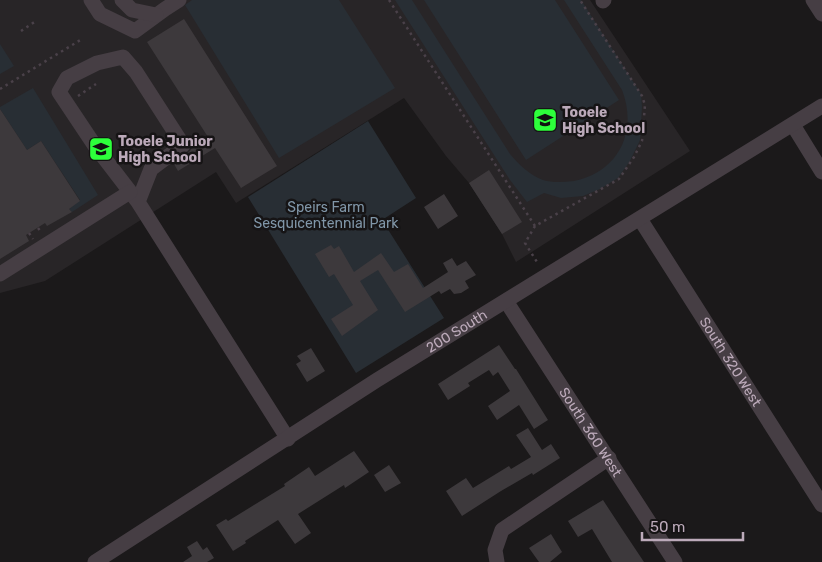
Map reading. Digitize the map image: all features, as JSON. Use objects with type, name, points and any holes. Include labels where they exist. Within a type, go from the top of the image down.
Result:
[{"type":"street","points":[[91,0],[100,14],[135,31],[179,0]]},
{"type":"street","points":[[122,0],[132,10],[156,15]]},
{"type":"street","points":[[813,0],[822,14]]},
{"type":"street","points":[[0,274],[134,197],[151,168],[183,145],[136,72],[122,57],[97,63],[67,78],[59,92],[95,146],[134,197],[288,439]]},
{"type":"street","name":"200 South","points":[[95,562],[377,380],[822,106]]},
{"type":"street","points":[[793,125],[822,172]]},
{"type":"street","name":"South 320 West","points":[[640,218],[822,505]]},
{"type":"street","name":"South 360 West","points":[[506,301],[675,562]]},
{"type":"street","points":[[497,562],[495,550],[502,530],[609,458]]},
{"type":"path","points":[[390,0],[535,226]]},
{"type":"path","points":[[537,262],[525,243],[535,226],[618,179],[634,157],[642,141],[645,105],[642,96],[580,0]]},
{"type":"path","points":[[21,31],[36,21]]},
{"type":"path","points":[[0,88],[82,39]]},
{"type":"path","points":[[78,96],[96,84]]},
{"type":"path","points":[[122,164],[140,152]]},
{"type":"shaded area","name":"Tooele High School","points":[[0,0],[590,0],[690,151],[516,262],[502,234],[469,183],[446,156],[404,98],[236,203],[216,172],[45,281],[0,293]]},
{"type":"green space","points":[[192,0],[339,0],[395,88],[279,158],[185,5]]},
{"type":"green space","points":[[395,0],[412,0],[513,158],[538,178],[558,182],[574,181],[603,169],[621,147],[626,134],[628,120],[622,90],[564,0],[581,0],[641,94],[640,140],[630,161],[618,178],[600,189],[583,196],[561,198],[544,193],[527,202],[510,180]]},
{"type":"green space","points":[[424,0],[555,0],[619,100],[526,160]]},
{"type":"green space","points":[[0,44],[14,66],[0,74]]},
{"type":"green space","points":[[33,88],[98,195],[72,212],[69,209],[80,200],[41,141],[27,150],[0,109],[0,107]]},
{"type":"green space","name":"Speirs Farm Sesquicentennial Park","points":[[368,121],[416,198],[382,220],[444,318],[356,373],[248,197]]},
{"type":"building","points":[[184,19],[277,166],[241,188],[215,148],[178,171],[174,164],[208,137],[147,42]]},
{"type":"building","points":[[0,109],[27,150],[41,141],[80,201],[69,209],[72,212],[47,226],[45,223],[26,235],[29,241],[0,259]]},
{"type":"building","points":[[489,170],[522,222],[502,234],[469,183]]},
{"type":"building","points":[[444,194],[458,216],[438,229],[424,207]]},
{"type":"building","points":[[331,245],[334,249],[339,246],[354,272],[381,253],[394,272],[408,264],[423,288],[448,272],[443,263],[452,258],[457,266],[466,261],[476,275],[465,281],[469,288],[461,293],[454,294],[450,289],[441,294],[439,291],[405,312],[378,270],[360,281],[378,310],[342,336],[331,319],[353,305],[334,274],[329,277],[315,254]]},
{"type":"building","points":[[499,345],[548,420],[534,429],[519,405],[497,420],[488,406],[510,391],[498,372],[493,376],[489,370],[468,383],[470,386],[448,400],[438,384]]},
{"type":"building","points":[[311,348],[325,371],[307,382],[296,364],[301,361],[297,356]]},
{"type":"building","points":[[528,428],[542,450],[551,444],[560,458],[533,475],[532,473],[501,491],[462,516],[446,491],[466,478],[473,488],[509,466],[511,469],[531,457],[516,435]]},
{"type":"building","points":[[354,451],[369,472],[345,488],[344,485],[298,514],[311,533],[295,544],[278,520],[233,551],[216,525],[226,519],[228,521],[285,486],[284,484],[309,467],[315,476]]},
{"type":"building","points":[[389,465],[401,483],[385,492],[374,475]]},
{"type":"building","points":[[603,500],[644,562],[612,562],[592,529],[578,537],[568,521]]},
{"type":"building","points":[[551,534],[562,552],[550,562],[539,562],[529,548]]},
{"type":"building","points":[[197,541],[203,550],[207,547],[214,558],[207,562],[183,562],[192,556],[187,547]]},
{"type":"place","name":"Tooele High School","points":[[545,120]]},
{"type":"place","name":"Tooele Junior High School","points":[[101,149]]}]
